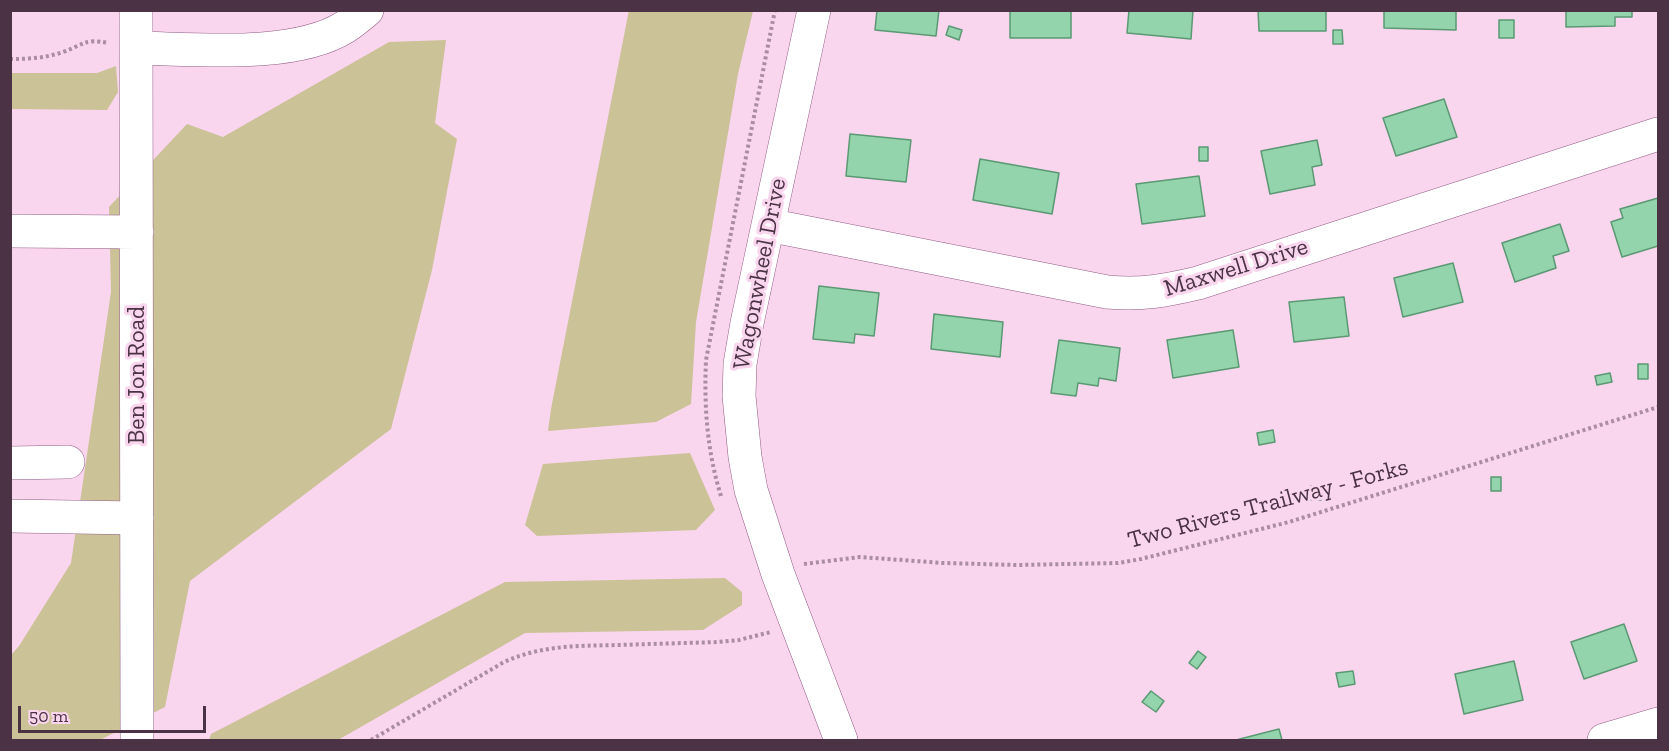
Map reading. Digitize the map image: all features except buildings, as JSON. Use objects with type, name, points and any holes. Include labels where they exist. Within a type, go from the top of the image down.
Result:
[{"type":"street","name":"Ben Jon Road","points":[[136,10],[137,741]]},
{"type":"street","points":[[136,48],[278,48],[310,42],[344,28],[367,10]]},
{"type":"street","name":"Wagonwheel Drive","points":[[814,10],[747,323],[740,364],[739,396],[744,457],[752,490],[775,564],[841,741]]},
{"type":"street","name":"Maxwell Drive","points":[[768,225],[1107,292],[1157,293],[1198,283],[1659,134]]},
{"type":"street","points":[[10,231],[137,232]]},
{"type":"street","points":[[10,463],[68,462]]},
{"type":"street","points":[[10,516],[137,518]]},
{"type":"street","points":[[1604,741],[1659,724]]},
{"type":"path","points":[[10,59],[34,58],[64,52],[93,40],[136,48]]},
{"type":"path","name":"Two Rivers Trailway - Forks","points":[[804,564],[860,557],[1016,565],[1118,563],[1141,559],[1290,522],[1659,407]]},
{"type":"path","points":[[370,741],[524,653],[571,647],[718,642],[739,640],[771,632]]},
{"type":"shaded area","points":[[629,10],[753,11],[738,74],[696,322],[691,404],[656,422],[548,431],[551,409]]},
{"type":"shaded area","points":[[446,40],[435,123],[457,139],[432,270],[391,429],[190,581],[165,707],[100,740],[11,740],[11,655],[71,563],[111,292],[109,207],[187,124],[223,137],[389,42]]},
{"type":"shaded area","points":[[116,66],[118,92],[107,110],[11,109],[11,73],[97,73]]},
{"type":"shaded area","points":[[690,453],[715,510],[696,530],[537,536],[525,525],[543,464]]},
{"type":"shaded area","points":[[725,578],[742,592],[742,605],[703,630],[525,633],[338,740],[209,740],[211,734],[505,582]]}]
